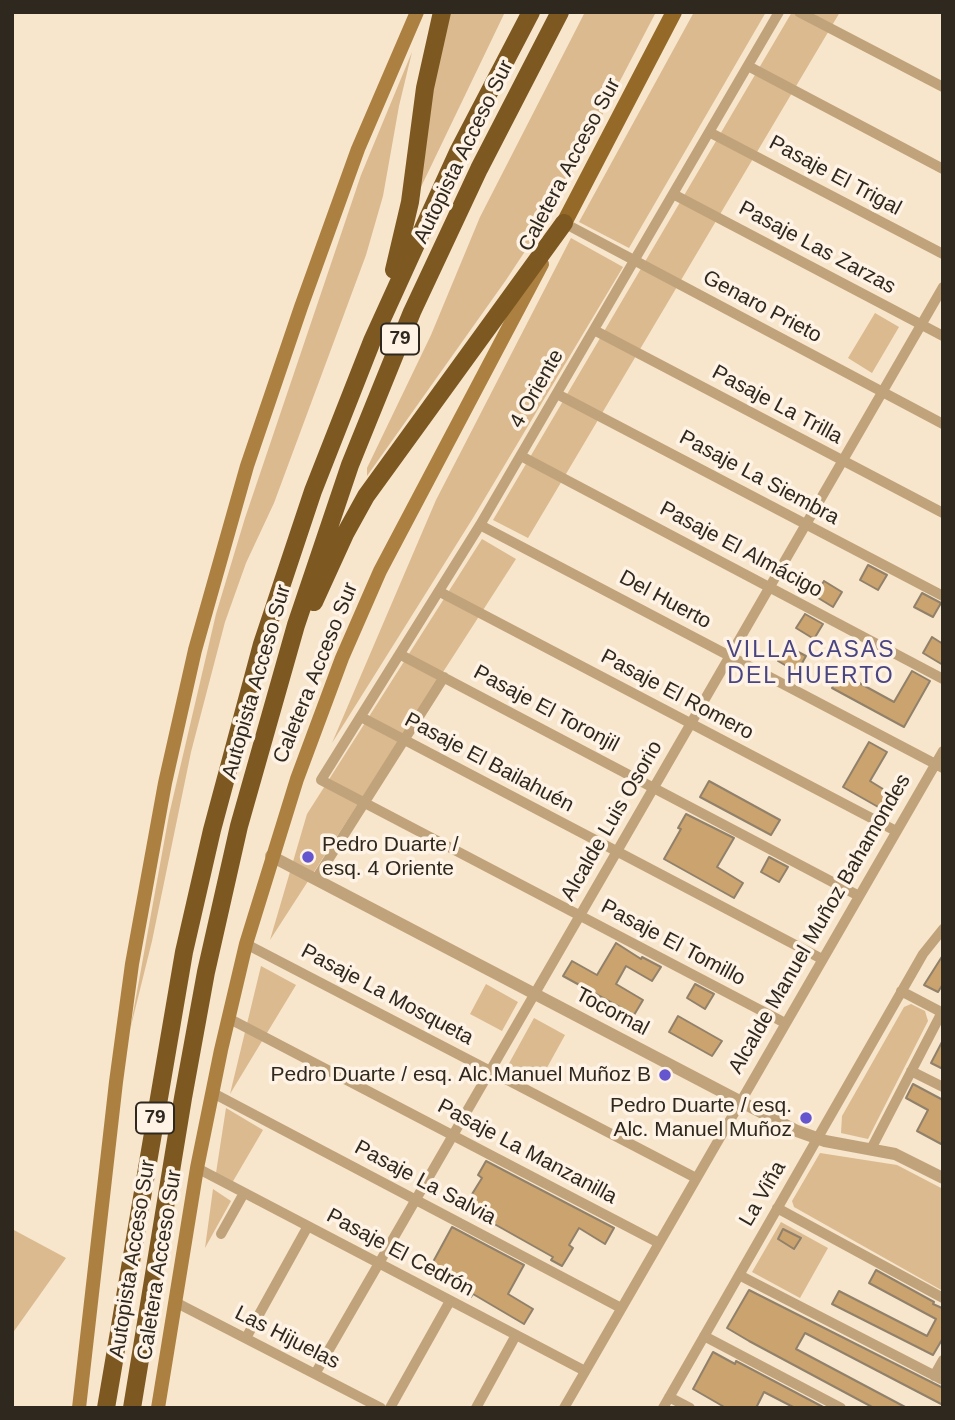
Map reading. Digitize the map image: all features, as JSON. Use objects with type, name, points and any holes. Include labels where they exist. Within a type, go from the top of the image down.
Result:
[{"type":"highway","points":[[372,341],[405,226],[425,88],[442,12]]},
{"type":"highway","name":"Autopista Acceso Sur","points":[[106,1408],[173,1013],[212,830],[244,705],[313,491],[372,341],[458,152],[531,12]]},
{"type":"highway","name":"Autopista Acceso Sur","points":[[132,1408],[206,972],[239,826],[279,682],[338,499],[387,371],[479,169],[560,12]]},
{"type":"highway","points":[[279,682],[335,555],[366,496],[564,223]]},
{"type":"main road","points":[[79,1408],[126,1006],[156,830],[195,650],[247,466],[292,333],[358,149],[417,12]]},
{"type":"main road","name":"Caletera Acceso Sur","points":[[158,1408],[197,1168],[228,1018],[271,856],[318,718],[370,593],[402,528],[674,12]]},
{"type":"street","name":"4 Oriente","points":[[321,780],[440,593],[779,12]]},
{"type":"street","points":[[799,12],[943,87]]},
{"type":"street","points":[[748,66],[943,169]]},
{"type":"street","name":"Pasaje El Trigal","points":[[709,132],[943,254]]},
{"type":"street","name":"Pasaje Las Zarzas","points":[[673,194],[943,336]]},
{"type":"street","name":"Genaro Prieto","points":[[564,223],[943,424]]},
{"type":"street","name":"Alcalde Luis Osorio","points":[[315,1374],[943,287]]},
{"type":"street","name":"Pasaje La Trilla","points":[[594,330],[943,513]]},
{"type":"street","name":"Pasaje La Siembra","points":[[557,394],[943,596]]},
{"type":"street","name":"Pasaje El Almácigo","points":[[521,456],[943,679]]},
{"type":"street","name":"Del Huerto","points":[[480,525],[939,766]]},
{"type":"street","name":"Pasaje El Romero","points":[[440,593],[896,831]]},
{"type":"street","name":"Pasaje El Toronjil","points":[[401,655],[859,896]]},
{"type":"street","points":[[316,879],[444,677]]},
{"type":"street","name":"Pasaje El Bailahuén","points":[[361,718],[822,960]]},
{"type":"street","name":"Alcalde Manuel Muñoz Bahamondes","points":[[564,1408],[896,831],[939,766],[943,751]]},
{"type":"street","name":"Pasaje El Tomillo","points":[[321,780],[785,1023]]},
{"type":"street","name":"Tocornal","points":[[271,856],[817,1139],[903,1157],[943,1178]]},
{"type":"street","name":"La Viña","points":[[663,1408],[901,991],[941,933]]},
{"type":"street","name":"Pasaje La Mosqueta","points":[[246,944],[696,1178]]},
{"type":"street","points":[[871,1149],[942,1013],[901,991]]},
{"type":"street","name":"Pasaje La Manzanilla","points":[[228,1018],[659,1243]]},
{"type":"street","points":[[911,1071],[943,1087]]},
{"type":"street","name":"Pasaje La Salvia","points":[[211,1092],[621,1308]]},
{"type":"street","name":"Pasaje El Cedrón","points":[[197,1168],[585,1371]]},
{"type":"street","points":[[221,1234],[244,1193]]},
{"type":"street","points":[[777,1208],[943,1298]]},
{"type":"street","points":[[246,1338],[308,1226]]},
{"type":"street","points":[[739,1275],[938,1378],[943,1360]]},
{"type":"street","points":[[390,1408],[450,1301]]},
{"type":"street","name":"Las Hijuelas","points":[[175,1302],[382,1408]]},
{"type":"street","points":[[476,1408],[516,1335]]},
{"type":"street","points":[[704,1336],[841,1408]]},
{"type":"street","points":[[669,1397],[690,1408]]},
{"type":"shaded area","points":[[449,12],[505,12],[420,189],[436,67]]},
{"type":"shaded area","points":[[585,12],[656,12],[553,209],[367,476],[367,468],[431,335],[480,217]]},
{"type":"shaded area","points":[[694,12],[766,12],[629,248],[579,222]]},
{"type":"shaded area","points":[[792,12],[840,12],[528,538],[493,520]]},
{"type":"shaded area","points":[[412,52],[383,196],[366,255],[274,503],[246,563],[225,622],[191,752],[152,941],[130,1030],[169,815],[216,614],[245,518],[361,175]]},
{"type":"shaded area","points":[[571,238],[623,267],[473,518],[332,743],[436,500]]},
{"type":"shaded area","points":[[875,313],[899,327],[872,373],[848,358]]},
{"type":"shaded area","points":[[482,539],[516,559],[270,940],[307,814]]},
{"type":"shaded area","points":[[261,966],[296,985],[230,1094]]},
{"type":"shaded area","points":[[486,984],[518,1002],[502,1031],[470,1014]]},
{"type":"shaded area","points":[[911,1004],[925,1011],[928,1021],[868,1139],[841,1133],[842,1116],[904,1007]]},
{"type":"shaded area","points":[[534,1018],[565,1035],[538,1084],[507,1067]]},
{"type":"shaded area","points":[[226,1108],[263,1130],[232,1183],[216,1173]]},
{"type":"shaded area","points":[[820,1153],[897,1165],[943,1189],[943,1291],[794,1207],[792,1201]]},
{"type":"shaded area","points":[[213,1189],[231,1201],[205,1248]]},
{"type":"shaded area","points":[[781,1222],[828,1248],[800,1298],[752,1272]]},
{"type":"shaded area","points":[[12,1229],[66,1258],[12,1334]]},
{"type":"building","points":[[868,565],[887,575],[878,590],[860,580]]},
{"type":"building","points":[[824,581],[842,592],[833,607],[815,596]]},
{"type":"building","points":[[922,593],[941,603],[933,617],[914,607]]},
{"type":"building","points":[[805,614],[823,624],[814,639],[796,628]]},
{"type":"building","points":[[932,637],[943,644],[943,665],[923,653]]},
{"type":"building","points":[[787,646],[806,656],[797,672],[778,661]]},
{"type":"building","points":[[912,671],[930,681],[904,727],[832,688],[841,673],[894,702]]},
{"type":"building","points":[[869,742],[887,752],[870,781],[896,797],[887,812],[843,787]]},
{"type":"building","points":[[709,781],[780,820],[771,835],[700,797]]},
{"type":"building","points":[[686,814],[734,838],[717,867],[743,883],[734,898],[664,859]]},
{"type":"building","points":[[769,857],[788,867],[779,882],[761,872]]},
{"type":"building","points":[[616,943],[641,959],[642,957],[661,967],[652,981],[626,966],[616,984],[643,1000],[634,1015],[563,976],[572,961],[597,975]]},
{"type":"building","points":[[943,955],[943,984],[938,992],[924,985]]},
{"type":"building","points":[[695,984],[714,994],[705,1009],[687,998]]},
{"type":"building","points":[[678,1016],[722,1041],[712,1056],[669,1032]]},
{"type":"building","points":[[943,1040],[943,1069],[931,1063]]},
{"type":"building","points":[[913,1084],[943,1100],[943,1145],[917,1131],[928,1110],[906,1098]]},
{"type":"building","points":[[486,1161],[614,1228],[605,1244],[579,1228],[569,1245],[573,1248],[562,1266],[551,1260],[553,1257],[464,1207],[482,1178],[478,1175]]},
{"type":"building","points":[[452,1227],[524,1265],[508,1294],[533,1309],[524,1324],[473,1294],[471,1297],[427,1273]]},
{"type":"building","points":[[783,1229],[801,1238],[794,1249],[778,1239]]},
{"type":"building","points":[[876,1270],[934,1302],[933,1304],[943,1307],[943,1338],[933,1355],[832,1304],[839,1291],[927,1336],[936,1319],[869,1283]]},
{"type":"building","points":[[749,1290],[943,1388],[943,1405],[805,1333],[796,1349],[907,1408],[874,1408],[727,1328]]},
{"type":"building","points":[[713,1352],[735,1364],[736,1361],[825,1408],[795,1408],[764,1392],[756,1408],[726,1408],[693,1389]]},
{"type":"place","name":"Pedro Duarte / esq. 4 Oriente","points":[[308,857]]},
{"type":"place","name":"Pedro Duarte / esq. Alc.Manuel Muñoz B","points":[[665,1075]]},
{"type":"place","name":"Pedro Duarte / esq. Alc. Manuel Muñoz","points":[[806,1118]]},
{"type":"district","name":"VILLA CASAS DEL HUERTO","points":[[811,664]]}]
